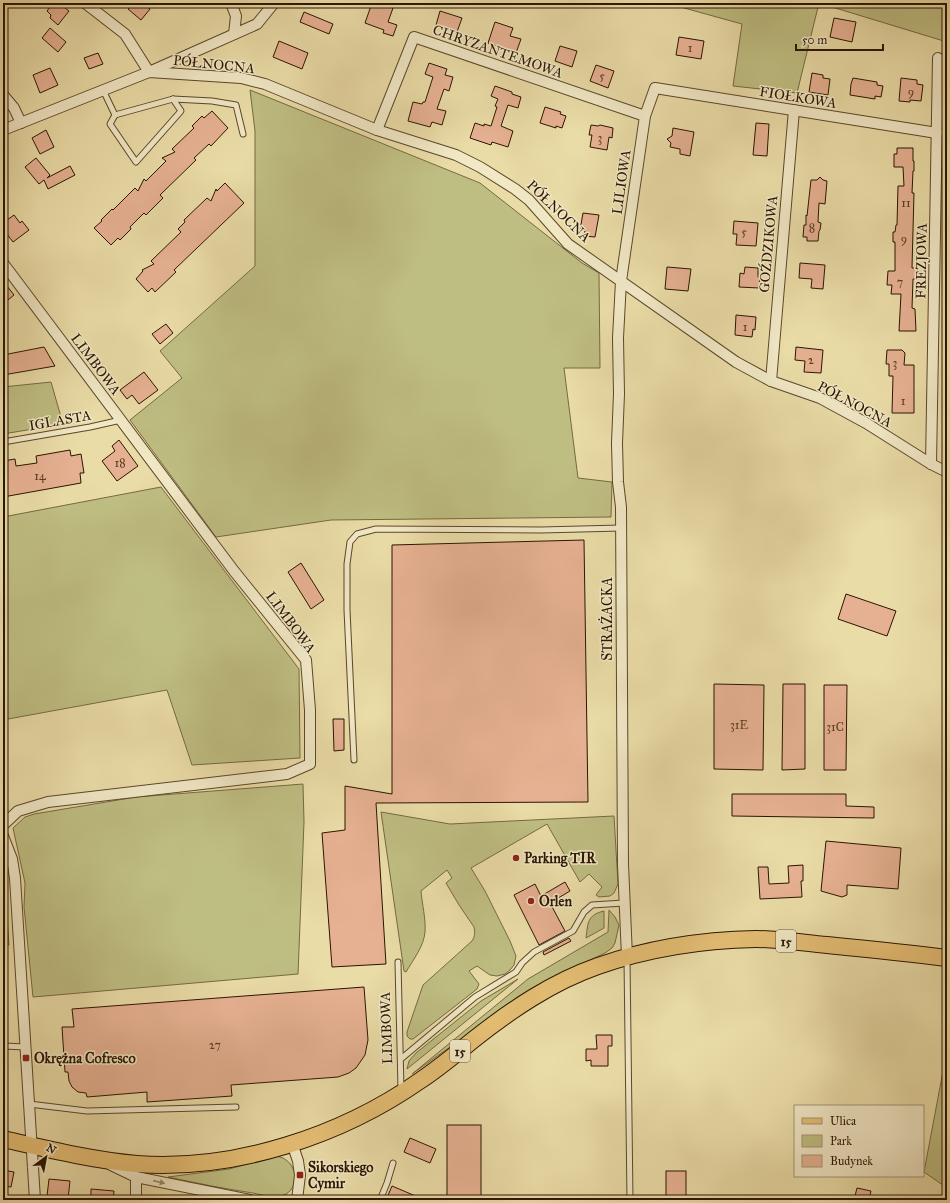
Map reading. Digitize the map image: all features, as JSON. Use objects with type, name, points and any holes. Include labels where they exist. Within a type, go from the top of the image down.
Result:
[{"type":"main road","name":"15","points":[[3,1139],[96,1159],[136,1164],[186,1164],[231,1158],[292,1143],[326,1132],[361,1116],[401,1093],[438,1068],[506,1016],[536,996],[567,979],[627,957],[676,946],[703,942],[759,939],[947,958]]},
{"type":"street","points":[[85,3],[124,34],[149,72],[257,24],[274,3]]},
{"type":"street","points":[[230,3],[236,16],[234,34]]},
{"type":"street","name":"CHRYZANTEMOWA","points":[[377,130],[414,37],[645,116]]},
{"type":"street","name":"FREZJOWA","points":[[931,464],[938,58]]},
{"type":"street","name":"PÓŁNOCNA","points":[[3,130],[149,72],[241,78],[264,84],[377,130],[456,155],[480,166],[529,200],[568,244],[736,362],[771,381],[820,398],[866,423],[931,464],[947,472]]},
{"type":"street","name":"FIOŁKOWA","points":[[655,88],[937,133]]},
{"type":"street","name":"LILIOWA","points":[[621,281],[645,116],[655,88]]},
{"type":"street","points":[[3,95],[14,108],[21,123]]},
{"type":"street","name":"GOŹDZIKOWA","points":[[771,381],[794,110]]},
{"type":"street","name":"LIMBOWA","points":[[3,263],[234,571],[306,660],[310,710],[310,764],[287,774],[48,802],[18,811],[3,825]]},
{"type":"street","name":"STRAŻACKA","points":[[621,281],[618,338],[619,394],[617,450],[618,482],[622,507],[621,662],[624,903],[627,957]]},
{"type":"street","points":[[3,836],[6,848],[12,859],[14,878],[35,1200]]},
{"type":"street","points":[[292,1143],[298,1161],[300,1175],[297,1200]]},
{"type":"street","points":[[96,1159],[136,1177],[250,1200]]},
{"type":"street","points":[[136,1177],[136,1200]]},
{"type":"lane","points":[[103,90],[115,115]]},
{"type":"lane","points":[[173,99],[181,111],[136,162],[110,124],[115,115],[173,99],[212,101],[236,105],[243,134]]},
{"type":"lane","name":"IGLASTA","points":[[3,442],[121,420]]},
{"type":"lane","points":[[354,760],[347,610],[347,564],[350,542],[358,534],[376,529],[541,530],[621,528]]},
{"type":"lane","points":[[402,1058],[475,997],[516,972],[522,963],[534,952],[573,931],[584,912],[592,905],[624,903]]},
{"type":"lane","points":[[627,957],[630,1200]]},
{"type":"lane","name":"LIMBOWA","points":[[398,962],[402,1058],[401,1093]]},
{"type":"lane","points":[[3,1046],[26,1047]]},
{"type":"lane","points":[[29,1104],[87,1111],[236,1107]]},
{"type":"lane","points":[[380,1200],[393,1163]]},
{"type":"green space","points":[[666,3],[819,3],[797,93],[733,86],[742,24]]},
{"type":"green space","points":[[819,3],[947,3],[947,42]]},
{"type":"green space","points":[[250,90],[480,183],[582,263],[599,273],[600,368],[564,368],[578,478],[612,482],[611,517],[331,520],[216,537],[130,420],[182,378],[160,351],[255,266],[255,131]]},
{"type":"green space","points":[[51,382],[63,424],[3,434],[3,387]]},
{"type":"green space","points":[[161,487],[299,669],[300,758],[192,765],[167,690],[8,719],[3,702],[3,517]]},
{"type":"green space","points":[[303,784],[304,822],[298,974],[33,997],[24,907],[25,883],[13,828],[25,817],[34,814],[136,797]]},
{"type":"green space","points":[[381,812],[450,824],[614,816],[618,884],[614,893],[610,896],[599,897],[596,895],[602,887],[589,874],[580,882],[547,824],[471,868],[485,891],[510,941],[516,956],[514,965],[505,974],[497,976],[490,975],[477,966],[469,971],[479,984],[477,989],[413,1039],[410,1039],[407,1036],[407,1032],[423,985],[472,941],[475,933],[474,927],[446,883],[452,878],[447,870],[421,891],[425,922],[424,937],[415,958],[406,972],[404,971]]},
{"type":"green space","points":[[3,864],[9,945],[5,945],[3,941]]},
{"type":"green space","points":[[609,910],[619,925],[615,943],[612,948],[522,996],[412,1074],[528,979],[608,932]]},
{"type":"green space","points":[[604,911],[604,928],[586,938],[588,924],[591,917]]},
{"type":"green space","points":[[518,979],[407,1069],[409,1061],[416,1053],[481,1001]]},
{"type":"green space","points":[[947,1050],[947,1188],[924,1172]]},
{"type":"green space","points":[[277,1156],[290,1164],[295,1174],[295,1180],[291,1190],[287,1194],[281,1196],[267,1196],[168,1177],[229,1169]]},
{"type":"building","points":[[53,3],[59,3],[69,11],[58,25],[50,18],[51,15],[47,11]]},
{"type":"building","points":[[133,3],[142,3],[150,9],[141,20],[128,9]]},
{"type":"building","points":[[372,3],[379,3],[393,8],[388,22],[397,25],[393,36],[383,33],[384,30],[365,23]]},
{"type":"building","points":[[440,11],[462,18],[457,32],[436,25]]},
{"type":"building","points":[[304,12],[333,24],[329,34],[300,22]]},
{"type":"building","points":[[834,18],[856,22],[852,42],[830,37]]},
{"type":"building","points":[[495,22],[513,28],[510,36],[521,39],[516,53],[488,43]]},
{"type":"building","points":[[50,28],[66,42],[58,52],[42,38]]},
{"type":"building","points":[[679,37],[704,41],[701,59],[676,55]]},
{"type":"building","points":[[279,41],[308,53],[302,69],[273,57]]},
{"type":"building","points":[[560,46],[577,51],[572,67],[555,61]]},
{"type":"building","points":[[98,53],[103,64],[89,69],[84,58]]},
{"type":"building","points":[[429,63],[447,69],[445,75],[453,77],[449,91],[444,89],[437,109],[446,111],[442,125],[432,122],[430,127],[408,121],[413,102],[422,104],[425,102],[433,77],[425,74]]},
{"type":"building","points":[[596,65],[614,71],[608,88],[590,81]]},
{"type":"building","points":[[50,68],[58,85],[40,93],[33,75]]},
{"type":"building","points":[[812,73],[823,75],[823,78],[830,79],[828,95],[809,92]]},
{"type":"building","points":[[853,78],[877,82],[877,85],[883,86],[881,97],[875,96],[875,99],[850,95]]},
{"type":"building","points":[[901,78],[917,80],[917,84],[923,85],[921,101],[899,101]]},
{"type":"building","points":[[495,86],[521,97],[518,108],[508,105],[501,126],[513,131],[508,147],[492,142],[491,145],[470,138],[475,123],[484,126],[484,124],[491,126],[498,99],[491,96]]},
{"type":"building","points":[[545,107],[561,112],[560,114],[566,116],[562,128],[556,126],[556,128],[540,123]]},
{"type":"building","points":[[212,111],[228,128],[211,146],[209,144],[194,158],[196,160],[160,195],[163,198],[146,215],[144,213],[120,240],[118,238],[111,245],[94,228],[135,188],[138,191],[144,179],[146,181],[166,161],[162,158],[175,152],[172,149],[194,128],[192,126],[202,116],[204,118]]},
{"type":"building","points":[[756,123],[769,124],[767,156],[753,155]]},
{"type":"building","points":[[591,125],[600,125],[613,128],[612,138],[609,137],[607,150],[590,147],[592,135],[589,135]]},
{"type":"building","points":[[673,128],[694,132],[690,156],[680,154],[680,149],[670,147],[671,143],[667,139],[672,136]]},
{"type":"building","points":[[46,130],[54,147],[40,154],[32,138]]},
{"type":"building","points":[[897,148],[913,148],[914,171],[912,193],[914,193],[912,268],[917,268],[917,279],[913,279],[912,308],[915,309],[916,331],[899,331],[901,294],[891,294],[892,285],[887,285],[888,271],[895,271],[895,242],[893,242],[893,232],[895,232],[897,225],[898,186],[904,186],[903,167],[894,167],[894,154],[897,154]]},
{"type":"building","points":[[36,158],[50,175],[47,178],[70,166],[75,175],[48,189],[44,180],[39,184],[25,167]]},
{"type":"building","points":[[820,177],[827,181],[825,204],[819,203],[818,222],[821,223],[818,241],[807,241],[807,237],[803,237],[804,225],[806,225],[811,180],[817,180]]},
{"type":"building","points":[[225,183],[244,203],[174,270],[176,272],[155,292],[152,288],[148,292],[136,279],[143,271],[142,270],[154,264],[151,261],[181,232],[178,229],[185,222],[184,220],[207,198],[211,201],[216,189],[217,191]]},
{"type":"building","points":[[583,213],[599,215],[595,237],[584,236],[585,230],[580,230]]},
{"type":"building","points":[[14,215],[20,223],[22,221],[29,230],[13,242],[3,229],[3,223]]},
{"type":"building","points":[[734,221],[758,223],[756,246],[736,245],[737,234],[733,234]]},
{"type":"building","points":[[800,263],[825,265],[823,289],[811,288],[812,279],[799,278]]},
{"type":"building","points":[[667,267],[691,269],[688,291],[665,289]]},
{"type":"building","points":[[745,267],[758,268],[758,277],[760,278],[759,288],[739,287],[740,273],[744,274]]},
{"type":"building","points":[[3,281],[14,295],[3,304]]},
{"type":"building","points":[[736,315],[756,317],[755,330],[753,329],[752,337],[735,335]]},
{"type":"building","points":[[166,324],[173,333],[160,344],[152,334]]},
{"type":"building","points":[[44,347],[55,366],[3,375],[3,355]]},
{"type":"building","points":[[796,347],[823,350],[821,373],[804,372],[805,361],[795,360]]},
{"type":"building","points":[[887,350],[902,350],[905,353],[904,365],[914,365],[914,413],[892,413],[893,376],[889,376],[889,364],[886,364]]},
{"type":"building","points":[[144,372],[158,390],[139,404],[132,395],[127,399],[120,390]]},
{"type":"building","points":[[119,440],[138,466],[117,481],[102,461],[115,451],[112,446]]},
{"type":"building","points":[[70,450],[71,456],[81,454],[84,473],[80,473],[81,483],[3,497],[3,461],[15,459],[16,466],[37,463],[36,456]]},
{"type":"building","points":[[584,540],[588,802],[376,803],[386,964],[332,967],[322,833],[345,830],[345,786],[392,794],[392,545]]},
{"type":"building","points":[[301,563],[324,600],[311,609],[288,572]]},
{"type":"building","points":[[846,594],[896,611],[887,636],[838,619]]},
{"type":"building","points":[[714,684],[764,685],[763,770],[714,769]]},
{"type":"building","points":[[783,684],[805,684],[805,769],[782,770]]},
{"type":"building","points":[[824,685],[847,685],[846,770],[824,770]]},
{"type":"building","points":[[333,719],[344,719],[344,750],[334,751]]},
{"type":"building","points":[[732,794],[846,794],[846,806],[874,807],[874,818],[732,816]]},
{"type":"building","points":[[826,841],[901,848],[898,889],[847,885],[847,895],[842,897],[821,891]]},
{"type":"building","points":[[803,865],[803,881],[801,881],[802,897],[760,899],[758,867],[768,867],[769,884],[789,883],[788,866]]},
{"type":"building","points":[[565,882],[570,891],[550,903],[565,931],[539,945],[514,895],[535,884],[541,896]]},
{"type":"building","points":[[569,938],[571,941],[544,955],[543,952]]},
{"type":"building","points":[[364,987],[368,1040],[365,1055],[356,1068],[349,1073],[338,1077],[231,1085],[232,1096],[147,1102],[147,1092],[87,1097],[86,1093],[78,1092],[72,1087],[69,1081],[68,1072],[65,1072],[62,1027],[74,1027],[72,1009]]},
{"type":"building","points":[[596,1035],[612,1035],[612,1046],[608,1046],[608,1066],[591,1066],[591,1060],[586,1061],[586,1049],[597,1049]]},
{"type":"building","points":[[447,1125],[481,1125],[481,1200],[447,1200]]},
{"type":"building","points":[[410,1138],[436,1149],[430,1163],[404,1152]]},
{"type":"building","points":[[3,1170],[14,1172],[11,1187],[3,1186]]},
{"type":"building","points":[[666,1171],[686,1171],[686,1200],[666,1200]]},
{"type":"building","points":[[49,1179],[70,1181],[68,1199],[47,1196]]},
{"type":"building","points":[[392,1186],[425,1200],[386,1200]]},
{"type":"building","points":[[857,1188],[871,1191],[869,1200],[854,1200]]},
{"type":"building","points":[[91,1189],[114,1191],[113,1200],[91,1200]]},
{"type":"place","name":"Parking TIR","points":[[516,858]]},
{"type":"place","name":"Orlen","points":[[531,901]]},
{"type":"place","name":"Okrężna Cofresco","points":[[26,1058]]},
{"type":"place","name":"Sikorskiego Cymir","points":[[300,1175]]}]
